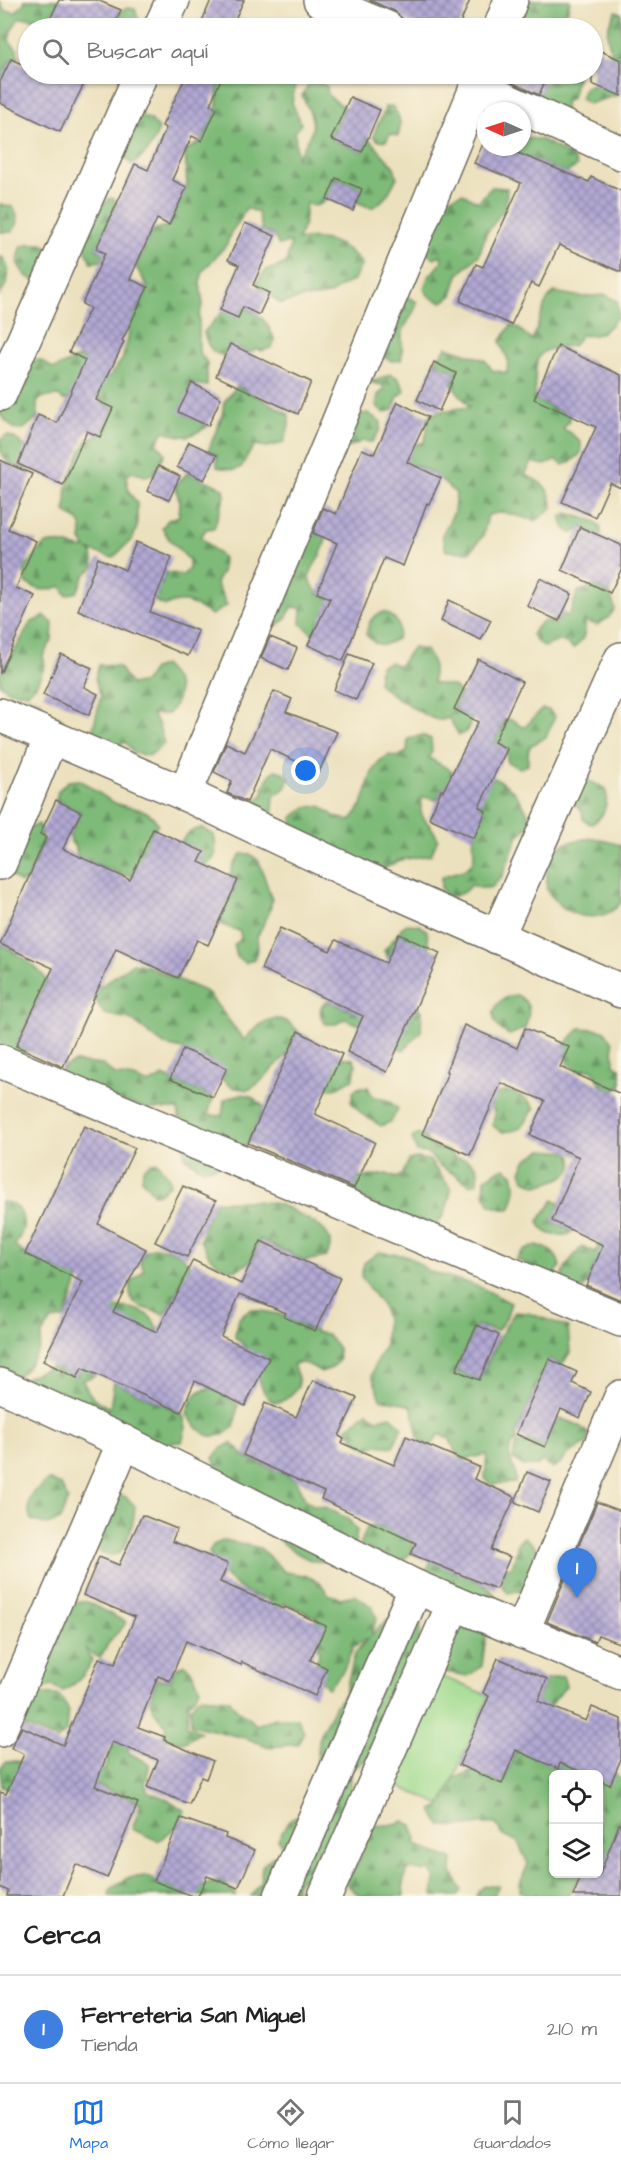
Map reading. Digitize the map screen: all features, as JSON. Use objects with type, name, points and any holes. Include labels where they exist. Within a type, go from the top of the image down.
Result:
[{"type":"street","points":[[165,18],[173,0]]},
{"type":"street","points":[[320,0],[363,18]]},
{"type":"street","points":[[504,18],[512,0]]},
{"type":"street","points":[[0,394],[137,84]]},
{"type":"street","points":[[185,794],[478,84]]},
{"type":"street","points":[[488,84],[621,153]]},
{"type":"street","points":[[497,937],[621,659]]},
{"type":"street","points":[[0,715],[185,794],[497,937],[621,991]]},
{"type":"street","points":[[0,863],[51,737]]},
{"type":"street","points":[[0,1061],[621,1320]]},
{"type":"street","points":[[0,1385],[124,1442],[416,1587],[621,1673]]},
{"type":"street","points":[[522,1632],[621,1397]]},
{"type":"street","points":[[0,1730],[124,1442]]},
{"type":"street","points":[[281,1896],[416,1587]]},
{"type":"street","points":[[325,1896],[454,1603]]},
{"type":"green space","points":[[24,0],[59,0],[48,18],[18,18],[9,41],[17,49],[18,58],[11,59],[3,76],[0,77],[0,2],[4,10],[16,12],[25,2]]},
{"type":"green space","points":[[525,0],[570,0],[564,18],[513,18]]},
{"type":"green space","points":[[127,8],[135,9],[138,18],[117,18],[120,12]]},
{"type":"green space","points":[[616,11],[621,13],[621,68],[611,61],[607,37],[608,27]]},
{"type":"green space","points":[[620,80],[618,95],[589,104],[580,99],[585,87]]},
{"type":"green space","points":[[219,84],[295,84],[292,103],[301,124],[295,132],[297,158],[307,141],[313,122],[302,96],[308,84],[327,86],[328,95],[345,108],[331,139],[362,152],[368,138],[394,167],[397,177],[384,199],[371,208],[357,202],[362,189],[336,178],[323,203],[315,206],[306,203],[304,225],[298,240],[316,239],[334,242],[349,251],[362,264],[353,281],[324,296],[279,303],[269,293],[259,288],[257,282],[267,269],[286,263],[291,243],[278,245],[275,236],[262,230],[258,212],[246,208],[231,232],[227,244],[203,271],[200,283],[203,303],[199,316],[199,351],[207,363],[207,386],[192,383],[179,412],[208,426],[187,436],[164,431],[157,443],[165,453],[154,475],[146,476],[132,472],[126,477],[129,492],[137,503],[137,527],[133,538],[113,558],[88,550],[92,553],[94,567],[85,575],[77,592],[66,595],[61,586],[47,590],[35,588],[26,583],[24,568],[45,545],[56,543],[86,548],[81,541],[80,523],[65,512],[67,486],[88,439],[100,436],[113,408],[103,403],[91,387],[96,378],[109,377],[122,360],[129,326],[148,287],[136,267],[152,230],[169,225],[187,187],[185,151],[202,141],[217,108]]},
{"type":"green space","points":[[575,84],[572,98],[565,102],[566,119],[533,113],[543,85]]},
{"type":"green space","points":[[392,106],[400,120],[398,136],[390,134],[386,141],[379,141],[374,137],[376,129],[385,107]]},
{"type":"green space","points":[[137,115],[151,120],[159,129],[145,154],[131,164],[125,158],[124,152]]},
{"type":"green space","points":[[531,138],[540,139],[573,157],[577,166],[566,173],[525,156],[531,156]]},
{"type":"green space","points":[[492,187],[507,188],[506,206],[486,234],[479,255],[458,275],[452,295],[443,302],[431,298],[424,288],[428,278],[442,261],[441,255],[434,258],[420,247],[446,199],[463,193],[478,202]]},
{"type":"green space","points":[[110,198],[114,199],[116,205],[96,249],[108,257],[105,260],[91,263],[83,242],[100,208]]},
{"type":"green space","points":[[0,204],[13,207],[16,214],[18,220],[12,232],[0,232]]},
{"type":"green space","points":[[29,244],[43,244],[49,248],[41,281],[26,276],[17,262],[21,247]]},
{"type":"green space","points":[[1,256],[7,266],[8,275],[6,285],[0,295]]},
{"type":"green space","points":[[554,292],[582,297],[606,295],[617,301],[619,314],[608,328],[599,334],[581,335],[573,346],[548,350],[538,359],[536,367],[534,399],[570,416],[570,420],[563,429],[581,443],[581,453],[563,465],[556,460],[545,465],[532,462],[525,475],[545,487],[552,501],[552,508],[536,521],[503,512],[488,515],[483,536],[470,552],[446,551],[442,535],[454,512],[456,493],[427,470],[410,464],[392,462],[415,445],[424,442],[428,417],[439,411],[470,407],[451,384],[456,373],[434,362],[447,347],[485,360],[492,370],[507,373],[508,360],[500,342],[511,325],[532,340],[543,308]]},
{"type":"green space","points":[[403,298],[410,298],[417,302],[403,331],[401,360],[392,361],[383,357]]},
{"type":"green space","points":[[235,303],[255,313],[264,321],[275,341],[272,347],[263,351],[256,349],[250,353],[230,344],[224,356],[210,348],[204,332],[225,309]]},
{"type":"green space","points":[[80,357],[90,362],[67,400],[59,396],[43,397],[37,402],[37,418],[25,428],[18,430],[0,415],[0,395],[32,361],[40,360],[54,369]]},
{"type":"green space","points":[[368,374],[376,381],[390,374],[398,378],[405,391],[398,397],[392,410],[384,413],[376,405],[378,395],[384,390],[383,385],[372,383]]},
{"type":"green space","points":[[237,386],[289,414],[289,426],[283,443],[267,447],[255,445],[242,467],[234,470],[217,467],[217,455],[208,451],[222,416],[224,402]]},
{"type":"green space","points":[[368,413],[381,422],[380,430],[372,442],[362,441],[349,447],[344,439],[358,415]]},
{"type":"green space","points":[[7,435],[20,442],[29,451],[35,459],[32,467],[24,470],[6,460],[1,452],[0,440]]},
{"type":"green space","points":[[188,472],[224,489],[225,496],[214,528],[206,529],[201,537],[223,558],[222,572],[216,583],[227,605],[212,615],[185,602],[166,606],[156,602],[151,592],[161,585],[166,572],[183,575],[189,569],[189,560],[162,528],[168,520],[179,516],[180,502],[175,487]]},
{"type":"green space","points":[[567,513],[596,522],[601,529],[601,536],[581,527],[573,534],[568,531],[561,517]]},
{"type":"green space","points":[[305,529],[326,538],[323,550],[309,578],[317,593],[348,606],[319,622],[313,634],[301,624],[302,608],[292,607],[285,620],[277,625],[267,625],[254,611],[250,602],[251,593],[262,573]]},
{"type":"green space","points":[[596,586],[610,593],[615,609],[608,618],[597,625],[585,621],[583,637],[573,649],[560,640],[545,647],[538,643],[532,635],[540,624],[549,620],[559,621],[562,614],[569,616],[578,591]]},
{"type":"green space","points":[[384,612],[395,619],[399,630],[397,639],[384,645],[375,643],[366,635],[371,620]]},
{"type":"green space","points":[[45,616],[53,623],[52,640],[43,656],[45,666],[41,675],[36,685],[28,693],[9,691],[0,684],[0,676],[6,662],[12,656],[30,623]]},
{"type":"green space","points":[[412,648],[426,650],[433,663],[433,683],[453,686],[461,694],[454,709],[472,719],[467,732],[459,735],[449,718],[435,719],[398,698],[378,683],[380,666],[390,662],[399,666]]},
{"type":"green space","points":[[99,665],[118,666],[131,685],[144,682],[153,669],[163,665],[174,677],[178,694],[174,707],[169,714],[152,714],[159,725],[164,744],[149,756],[134,753],[125,742],[115,750],[92,746],[92,733],[101,696],[95,679]]},
{"type":"green space","points":[[28,697],[40,701],[48,713],[60,717],[72,730],[0,725],[0,698],[15,702]]},
{"type":"green space","points":[[542,709],[549,710],[555,717],[546,737],[530,746],[528,765],[520,768],[507,762],[507,749],[494,742],[504,721],[508,719],[515,721],[525,727]]},
{"type":"green space","points":[[422,735],[431,739],[432,751],[429,758],[454,772],[437,800],[423,797],[422,815],[438,839],[431,855],[400,860],[368,878],[294,835],[292,818],[306,807],[321,806],[334,816],[349,821],[361,806],[370,778],[378,763],[389,755],[397,757],[407,752],[408,739]]},
{"type":"green space","points":[[275,770],[285,773],[289,779],[285,788],[274,796],[272,822],[252,810],[263,794],[266,780]]},
{"type":"green space","points":[[473,770],[509,787],[521,801],[531,820],[518,836],[502,877],[491,888],[471,885],[460,894],[447,896],[441,889],[441,878],[464,870],[471,865],[474,858],[474,837],[486,811],[458,798]]},
{"type":"green space","points":[[585,779],[606,789],[604,810],[595,822],[590,824],[583,819],[582,811],[572,802]]},
{"type":"green space","points":[[80,780],[119,805],[144,811],[154,818],[158,825],[153,829],[134,875],[124,875],[77,856],[70,834],[81,812],[56,800],[58,791],[68,781]]},
{"type":"green space","points":[[39,824],[42,830],[40,835],[44,841],[27,880],[20,883],[4,869],[24,830]]},
{"type":"green space","points":[[202,828],[214,835],[216,851],[213,860],[205,864],[198,864],[203,852],[181,842],[190,832]]},
{"type":"green space","points":[[594,838],[621,845],[621,903],[606,914],[588,917],[571,912],[549,893],[547,866],[554,851],[560,846]]},
{"type":"green space","points":[[241,854],[250,854],[259,861],[272,900],[270,911],[257,937],[258,948],[254,959],[245,963],[237,957],[234,945],[241,939],[240,932],[218,923],[238,880],[230,876]]},
{"type":"green space","points":[[407,924],[420,925],[427,931],[429,948],[422,960],[391,964],[384,951],[401,928]]},
{"type":"green space","points":[[0,944],[31,964],[47,980],[16,1046],[27,1051],[20,1056],[0,1052]]},
{"type":"green space","points":[[133,963],[147,966],[207,992],[244,1040],[257,1027],[270,1020],[284,1020],[291,1024],[298,1031],[288,1053],[258,1084],[248,1090],[232,1087],[183,1049],[164,1045],[130,1019],[104,1014],[94,997],[97,989]]},
{"type":"green space","points":[[371,977],[412,1002],[422,1011],[421,1031],[404,1050],[383,1047],[363,1026],[344,1019],[336,1024],[326,1024],[322,1018],[321,1008],[329,1001],[354,1012]]},
{"type":"green space","points":[[517,995],[527,1005],[528,1018],[525,1028],[510,1035],[496,1024],[494,1012],[501,1001]]},
{"type":"green space","points":[[580,1028],[604,1030],[613,1042],[614,1065],[621,1069],[621,1088],[617,1087],[610,1102],[599,1079],[591,1069],[578,1071],[568,1064],[564,1045]]},
{"type":"green space","points":[[328,1055],[353,1059],[356,1064],[354,1078],[335,1089],[315,1088]]},
{"type":"green space","points":[[74,1062],[103,1065],[115,1075],[134,1078],[149,1084],[163,1076],[213,1097],[208,1115],[222,1116],[224,1100],[241,1094],[254,1098],[264,1107],[248,1143],[215,1167],[202,1169],[185,1157],[178,1109],[147,1109],[58,1081],[62,1068]]},
{"type":"green space","points":[[368,1087],[372,1096],[389,1101],[398,1109],[391,1122],[381,1126],[363,1115],[351,1102],[354,1090]]},
{"type":"green space","points":[[504,1092],[521,1096],[535,1108],[519,1129],[501,1132],[492,1125],[495,1115],[491,1103],[495,1094]]},
{"type":"green space","points":[[418,1134],[425,1137],[431,1145],[452,1153],[456,1158],[471,1162],[478,1169],[477,1183],[470,1185],[437,1164],[430,1155],[417,1152],[412,1138]]},
{"type":"green space","points":[[542,1150],[569,1152],[572,1167],[564,1176],[536,1186],[524,1179],[521,1171],[527,1159]]},
{"type":"green space","points":[[417,1158],[429,1160],[451,1189],[444,1214],[427,1234],[352,1192],[358,1178],[387,1174],[396,1178],[402,1175],[409,1160]]},
{"type":"green space","points":[[157,1162],[169,1177],[170,1184],[160,1193],[154,1194],[142,1180],[143,1170],[150,1163]]},
{"type":"green space","points":[[505,1168],[513,1174],[515,1184],[515,1196],[510,1209],[490,1205],[484,1193],[485,1179]]},
{"type":"green space","points":[[554,1200],[560,1202],[552,1221],[572,1231],[570,1234],[551,1234],[540,1226],[538,1221]]},
{"type":"green space","points":[[216,1201],[279,1204],[324,1230],[330,1242],[330,1249],[326,1257],[305,1261],[260,1239],[251,1262],[236,1270],[221,1265],[210,1257],[200,1241],[206,1221]]},
{"type":"green space","points":[[1,1202],[15,1206],[23,1217],[22,1230],[15,1246],[25,1254],[79,1279],[65,1318],[52,1320],[42,1334],[39,1349],[26,1369],[13,1379],[0,1382]]},
{"type":"green space","points":[[604,1235],[621,1277],[595,1264],[583,1290],[561,1288],[564,1270],[569,1261],[582,1247],[595,1252]]},
{"type":"green space","points":[[537,1245],[549,1250],[557,1259],[560,1267],[553,1277],[516,1259],[523,1251]]},
{"type":"green space","points":[[156,1247],[180,1255],[189,1266],[190,1287],[181,1283],[164,1314],[139,1306],[130,1292],[130,1283],[144,1270],[140,1263],[144,1255]]},
{"type":"green space","points":[[379,1252],[408,1256],[429,1271],[480,1287],[511,1303],[506,1318],[497,1331],[477,1325],[456,1370],[479,1380],[506,1325],[515,1312],[528,1313],[568,1327],[570,1352],[562,1365],[549,1359],[516,1434],[517,1439],[512,1445],[510,1456],[515,1483],[490,1484],[485,1478],[487,1454],[464,1460],[456,1454],[450,1439],[439,1434],[431,1446],[422,1441],[417,1434],[412,1407],[381,1399],[372,1376],[375,1364],[385,1345],[386,1320],[383,1307],[361,1277],[364,1263]]},
{"type":"green space","points":[[112,1308],[135,1309],[147,1315],[156,1326],[158,1333],[107,1314]]},
{"type":"green space","points":[[251,1309],[279,1314],[318,1333],[327,1334],[338,1348],[339,1360],[332,1368],[321,1372],[305,1364],[293,1364],[298,1378],[298,1387],[286,1399],[277,1402],[270,1400],[264,1392],[248,1350],[235,1337],[238,1320]]},
{"type":"green space","points":[[88,1354],[100,1370],[92,1377],[83,1380],[93,1397],[110,1408],[114,1382],[175,1410],[183,1415],[186,1427],[182,1442],[169,1443],[156,1457],[25,1416],[17,1409],[15,1387],[27,1377],[53,1366],[77,1377]]},
{"type":"green space","points":[[206,1389],[214,1389],[238,1405],[234,1427],[219,1436],[202,1432],[187,1414],[193,1398]]},
{"type":"green space","points":[[367,1412],[377,1419],[391,1416],[402,1427],[393,1447],[376,1445],[368,1449],[346,1429]]},
{"type":"green space","points":[[560,1419],[572,1422],[585,1430],[588,1433],[588,1442],[568,1454],[561,1463],[552,1468],[543,1460],[537,1466],[524,1466],[513,1459],[516,1443],[531,1441],[545,1447],[554,1426]]},
{"type":"green space","points":[[231,1443],[239,1449],[243,1456],[295,1479],[305,1499],[313,1505],[328,1508],[349,1520],[357,1531],[354,1548],[330,1559],[315,1561],[304,1557],[277,1538],[214,1479],[218,1469],[213,1458],[220,1449]]},
{"type":"green space","points":[[48,1480],[61,1485],[68,1499],[60,1520],[47,1525],[31,1520],[29,1501],[34,1492]]},
{"type":"green space","points":[[115,1493],[126,1497],[135,1506],[131,1530],[120,1553],[108,1555],[94,1546]]},
{"type":"green space","points":[[392,1520],[416,1528],[412,1552],[401,1565],[360,1545],[367,1528],[375,1525],[387,1530]]},
{"type":"green space","points":[[524,1537],[536,1547],[539,1555],[528,1570],[528,1580],[521,1590],[508,1593],[502,1586],[504,1571],[513,1565],[518,1543]]},
{"type":"green space","points":[[225,1540],[260,1548],[285,1572],[304,1575],[320,1582],[328,1594],[340,1598],[355,1595],[372,1607],[377,1617],[371,1635],[390,1618],[421,1617],[417,1648],[402,1703],[379,1747],[351,1771],[351,1792],[316,1869],[296,1883],[296,1896],[251,1896],[260,1883],[262,1866],[273,1856],[287,1853],[278,1840],[288,1822],[302,1812],[331,1772],[317,1761],[320,1734],[345,1693],[355,1653],[368,1638],[354,1646],[343,1671],[328,1688],[314,1674],[319,1653],[316,1617],[285,1603],[257,1663],[249,1666],[245,1662],[270,1602],[239,1588],[220,1569],[209,1552],[213,1545]]},
{"type":"green space","points":[[432,1560],[451,1565],[452,1571],[484,1584],[495,1595],[492,1603],[486,1608],[419,1570],[427,1569]]},
{"type":"green space","points":[[74,1601],[87,1602],[126,1622],[99,1658],[85,1648],[92,1660],[84,1675],[73,1685],[63,1691],[52,1686],[40,1689],[28,1679],[67,1607]]},
{"type":"green space","points":[[435,1619],[487,1627],[482,1666],[468,1676],[439,1671]]},
{"type":"green space","points":[[185,1664],[193,1673],[200,1689],[189,1704],[187,1726],[201,1732],[185,1742],[163,1738],[166,1725],[153,1709],[151,1699],[158,1679],[171,1681],[174,1670]]},
{"type":"green space","points":[[431,1672],[489,1696],[442,1805],[384,1780]]},
{"type":"green space","points":[[563,1676],[566,1686],[550,1706],[529,1755],[558,1769],[567,1749],[567,1766],[576,1770],[549,1770],[549,1878],[579,1878],[568,1896],[527,1896],[520,1891],[520,1884],[528,1864],[518,1842],[502,1834],[496,1824],[454,1827],[440,1825],[432,1810],[442,1805],[454,1778],[472,1771],[502,1784],[547,1679]]},
{"type":"green space","points":[[35,1690],[49,1695],[59,1695],[68,1709],[66,1732],[57,1740],[21,1725],[16,1726]]},
{"type":"green space","points":[[198,1697],[229,1699],[235,1708],[257,1725],[274,1718],[297,1718],[304,1731],[298,1744],[270,1747],[245,1738],[191,1725],[191,1708]]},
{"type":"green space","points":[[117,1732],[129,1753],[150,1764],[145,1783],[147,1791],[169,1800],[185,1811],[178,1826],[158,1841],[132,1829],[141,1803],[94,1784],[96,1771],[104,1771]]},
{"type":"green space","points":[[17,1761],[32,1765],[19,1790],[2,1787],[0,1768],[6,1762]]},
{"type":"green space","points":[[615,1773],[621,1779],[621,1828],[603,1864],[603,1824],[603,1778]]},
{"type":"green space","points":[[403,1821],[412,1825],[416,1837],[415,1843],[453,1860],[452,1872],[462,1890],[458,1896],[433,1896],[435,1879],[429,1869],[425,1872],[411,1869],[406,1871],[403,1884],[404,1896],[360,1896],[347,1885],[347,1877],[357,1865],[371,1826],[391,1825]]},
{"type":"green space","points":[[145,1876],[188,1896],[109,1896],[110,1890],[127,1878]]},
{"type":"green space","points":[[221,1881],[236,1896],[194,1896],[205,1885]]},
{"type":"green space","points":[[499,1886],[494,1896],[476,1896],[483,1887]]},
{"type":"building","points":[[59,0],[97,0],[121,10],[117,18],[51,18]]},
{"type":"building","points":[[211,0],[244,0],[236,18],[203,18]]},
{"type":"building","points":[[369,0],[470,0],[462,18],[402,18],[394,11]]},
{"type":"building","points":[[603,52],[621,60],[621,96],[592,84],[603,84]]},
{"type":"building","points":[[11,59],[18,62],[18,84],[84,84],[60,132],[0,103],[0,82]]},
{"type":"building","points":[[182,84],[219,84],[210,105],[217,108],[202,141],[192,136],[172,180],[187,187],[169,225],[157,219],[130,279],[148,287],[96,400],[113,408],[100,437],[87,431],[63,485],[18,464],[38,415],[57,423],[85,360],[69,352],[90,308],[82,304],[105,253],[96,249],[135,164],[148,170],[166,128],[162,126]]},
{"type":"building","points":[[515,84],[544,84],[539,95]]},
{"type":"building","points":[[350,97],[380,110],[362,152],[331,139]]},
{"type":"building","points":[[477,156],[525,156],[589,182],[591,177],[621,191],[621,272],[559,245],[539,287],[531,283],[511,325],[460,301],[476,264],[483,267],[521,183],[474,163]]},
{"type":"building","points":[[336,178],[362,189],[353,211],[327,199]]},
{"type":"building","points":[[245,223],[275,236],[253,285],[269,293],[259,315],[243,307],[238,318],[220,310],[239,265],[228,260]]},
{"type":"building","points":[[230,344],[311,382],[298,414],[216,376]]},
{"type":"building","points":[[558,346],[621,375],[621,488],[610,483],[595,517],[562,502],[596,427],[534,399]]},
{"type":"building","points":[[434,362],[456,373],[439,411],[417,400]]},
{"type":"building","points":[[192,383],[221,398],[208,426],[178,412]]},
{"type":"building","points":[[398,402],[428,417],[407,462],[441,478],[429,504],[427,503],[403,566],[384,558],[343,661],[308,645],[330,598],[317,593],[337,543],[313,533],[323,508],[336,514],[362,449],[374,454]]},
{"type":"building","points":[[189,442],[217,455],[204,480],[177,467]]},
{"type":"building","points":[[0,460],[32,474],[8,529],[36,541],[16,588],[35,596],[0,674]]},
{"type":"building","points":[[158,466],[180,476],[169,500],[147,491]]},
{"type":"building","points":[[580,527],[621,545],[621,570],[610,593],[562,570]]},
{"type":"building","points":[[136,542],[172,557],[150,612],[198,631],[188,656],[78,610],[98,558],[125,570]]},
{"type":"building","points":[[540,578],[572,594],[559,621],[527,606]]},
{"type":"building","points":[[449,600],[491,620],[481,640],[441,621]]},
{"type":"building","points":[[270,637],[297,648],[288,670],[261,658]]},
{"type":"building","points":[[61,654],[92,668],[84,687],[98,694],[89,715],[43,695]]},
{"type":"building","points":[[349,654],[372,663],[356,700],[334,690]]},
{"type":"building","points":[[478,659],[522,682],[494,742],[507,749],[479,807],[486,811],[474,838],[429,818],[441,790],[443,791],[478,722],[454,709]]},
{"type":"building","points":[[274,691],[292,699],[286,712],[337,732],[319,772],[270,749],[247,802],[227,793],[232,781],[214,772],[226,743],[245,752]]},
{"type":"building","points":[[56,800],[81,812],[63,849],[130,880],[153,829],[204,852],[199,862],[238,880],[208,945],[197,940],[178,978],[116,949],[63,1067],[16,1046],[53,968],[0,944],[46,837],[40,834]]},
{"type":"building","points":[[280,928],[330,951],[336,940],[386,963],[399,934],[440,953],[387,1072],[347,1052],[363,1016],[261,969]]},
{"type":"building","points":[[464,1025],[517,1048],[525,1028],[569,1047],[560,1067],[621,1094],[621,1300],[586,1285],[603,1245],[552,1221],[579,1157],[530,1135],[545,1101],[501,1083],[470,1155],[422,1134],[448,1072],[446,1071]]},
{"type":"building","points":[[298,1031],[342,1054],[315,1114],[375,1142],[354,1188],[248,1143]]},
{"type":"building","points":[[183,1049],[227,1068],[213,1097],[170,1079]]},
{"type":"building","points":[[84,1126],[135,1148],[98,1224],[146,1249],[113,1312],[157,1332],[193,1260],[241,1284],[261,1241],[340,1278],[315,1331],[284,1317],[286,1313],[240,1294],[221,1336],[269,1358],[245,1406],[195,1381],[181,1412],[82,1368],[77,1378],[43,1361],[83,1282],[25,1254]]},
{"type":"building","points":[[183,1186],[216,1201],[187,1257],[155,1242]]},
{"type":"building","points":[[477,1325],[499,1335],[479,1380],[456,1370]]},
{"type":"building","points":[[549,1359],[577,1372],[572,1383],[591,1392],[580,1418],[561,1409],[545,1447],[516,1434]]},
{"type":"building","points":[[313,1380],[357,1398],[339,1436],[344,1439],[342,1443],[394,1465],[406,1436],[479,1467],[474,1479],[515,1497],[491,1550],[510,1557],[496,1589],[411,1554],[416,1543],[321,1499],[324,1492],[243,1455],[265,1403],[296,1417]]},
{"type":"building","points":[[527,1472],[551,1482],[538,1512],[515,1502]]},
{"type":"building","points":[[597,1502],[621,1511],[621,1644],[598,1635],[595,1642],[547,1622]]},
{"type":"building","points":[[142,1515],[177,1529],[172,1541],[228,1564],[220,1582],[284,1609],[285,1607],[326,1626],[310,1660],[327,1668],[315,1696],[242,1662],[241,1665],[186,1641],[170,1681],[158,1676],[138,1727],[165,1737],[164,1740],[213,1761],[206,1779],[201,1777],[189,1804],[147,1787],[158,1760],[112,1742],[95,1786],[138,1803],[107,1878],[76,1864],[63,1896],[7,1896],[8,1891],[0,1887],[0,1792],[6,1794],[24,1754],[11,1748],[22,1727],[63,1745],[99,1658],[115,1664],[135,1617],[83,1595],[99,1557],[119,1565]]},
{"type":"building","points":[[498,1658],[547,1679],[538,1701],[586,1721],[592,1707],[621,1719],[621,1759],[610,1785],[603,1782],[603,1770],[577,1770],[560,1763],[558,1769],[516,1750],[502,1784],[459,1765],[489,1696],[483,1693]]},
{"type":"building","points":[[181,1818],[226,1834],[225,1838],[255,1850],[238,1888],[207,1876],[198,1896],[192,1896],[154,1881]]},
{"type":"building","points":[[619,1824],[621,1824],[621,1896],[573,1896],[580,1878],[603,1878],[603,1866]]},
{"type":"place","name":"Ferreteria San Miguel","points":[[577,1598]]}]
